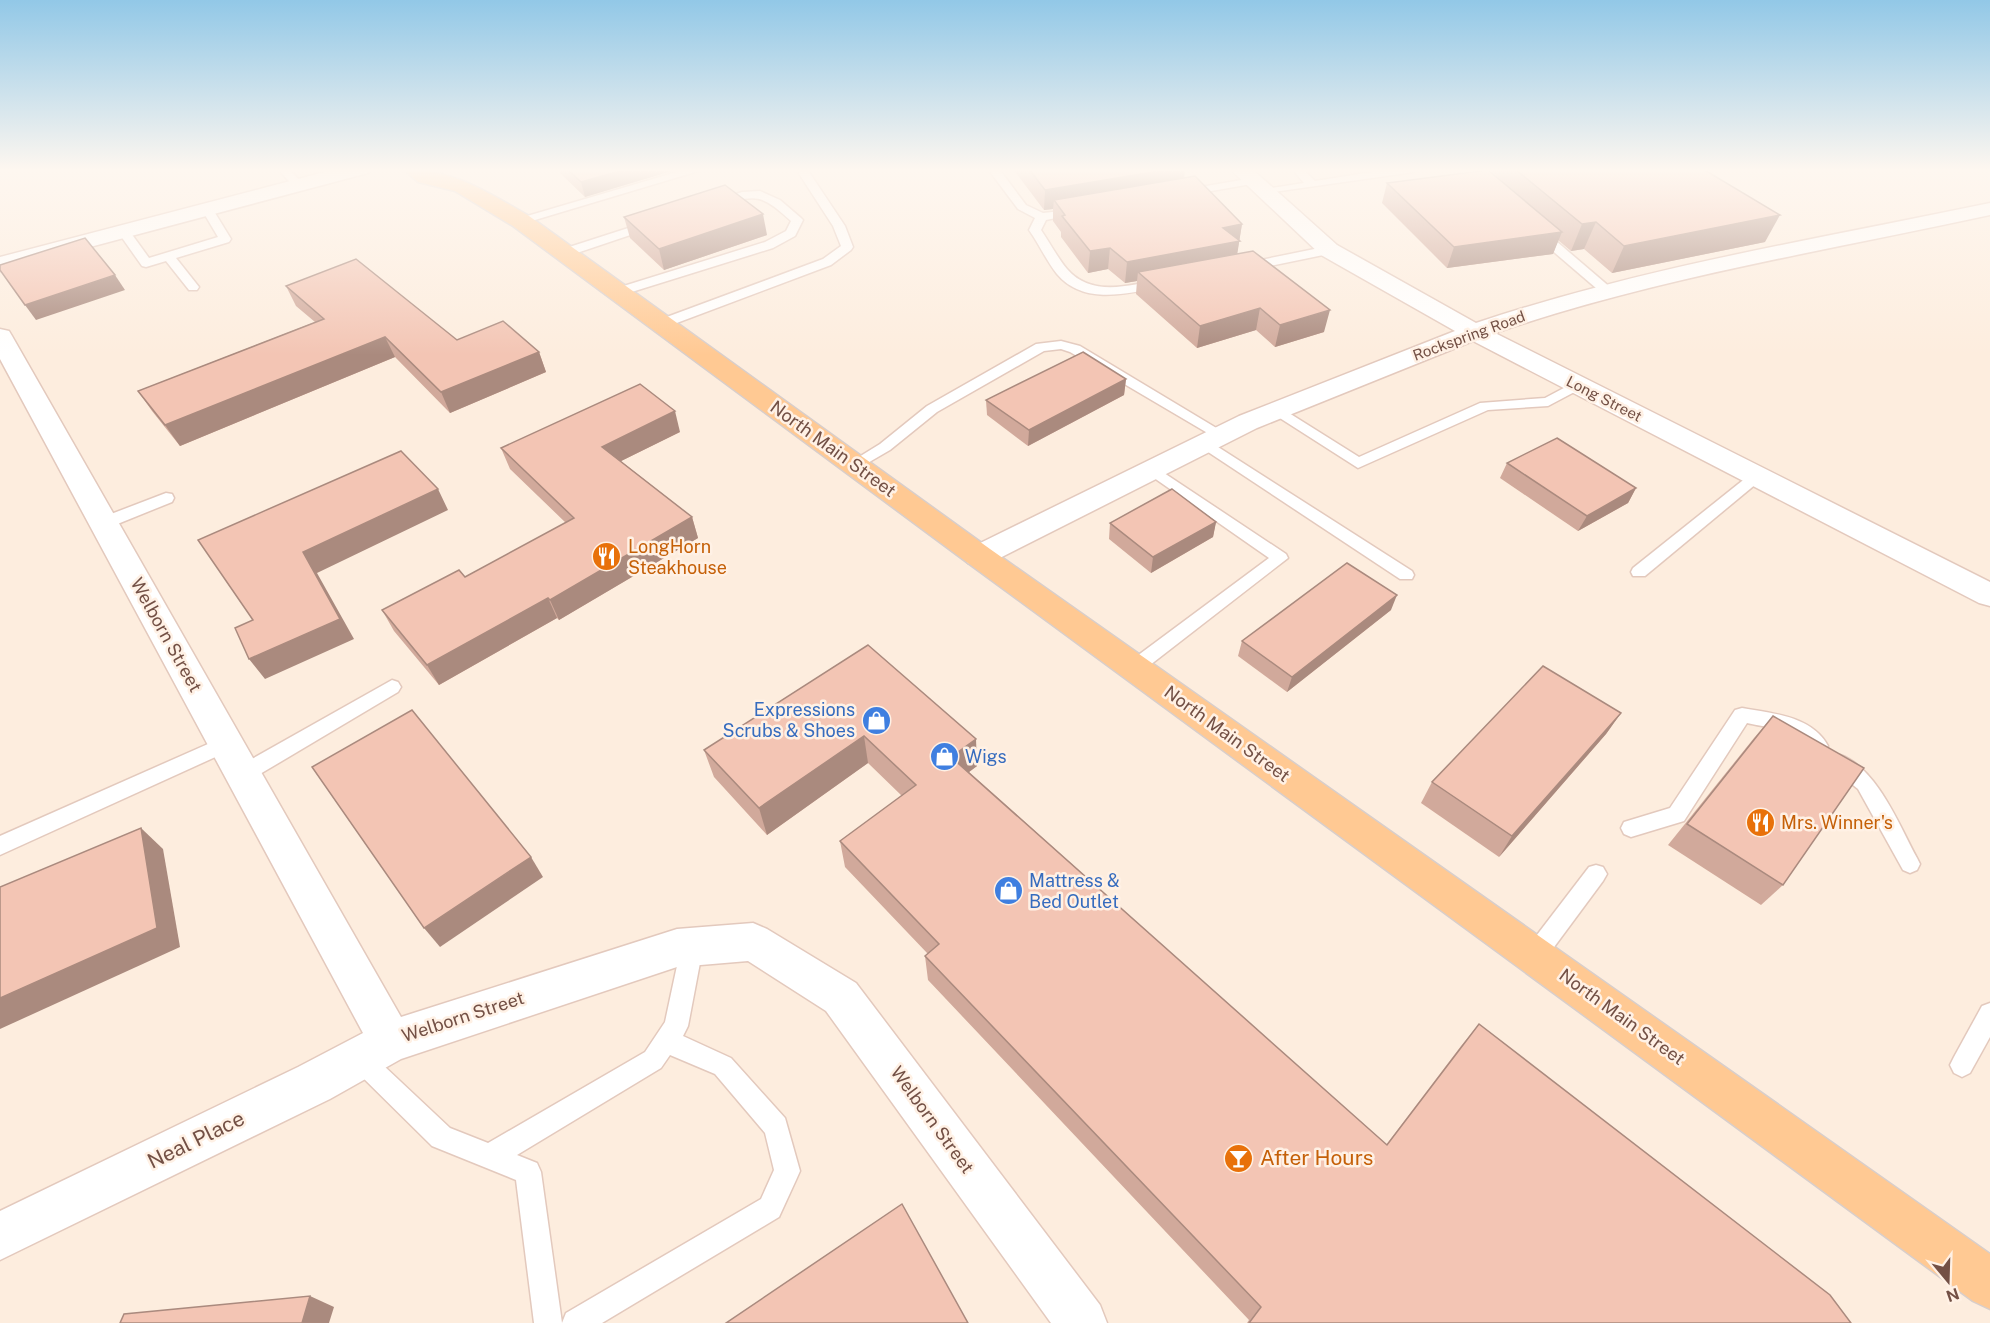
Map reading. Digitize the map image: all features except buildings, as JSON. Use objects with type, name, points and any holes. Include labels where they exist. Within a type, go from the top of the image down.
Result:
[{"type":"main road","name":"North Main Street","points":[[534,231],[979,556],[1990,1284]]},
{"type":"street","points":[[0,264],[129,231]]},
{"type":"street","name":"Long Street","points":[[1308,231],[1329,250],[1474,332],[1990,595]]},
{"type":"street","name":"Rockspring Road","points":[[979,556],[1213,439],[1276,411],[1474,332],[1557,304],[1607,291],[1888,231]]},
{"type":"street","name":"Welborn Street","points":[[0,336],[243,774],[375,1049],[666,951],[693,946],[753,942],[841,997],[1082,1323]]},
{"type":"street","name":"Neal Place","points":[[0,1236],[314,1083],[375,1049]]},
{"type":"lane","points":[[124,232],[146,263],[225,239],[220,231]]},
{"type":"lane","points":[[564,253],[631,231]]},
{"type":"lane","points":[[618,292],[769,245],[792,231]]},
{"type":"lane","points":[[661,324],[827,262],[847,247],[841,231]]},
{"type":"lane","points":[[1035,231],[1066,276],[1087,289],[1113,292],[1169,281]]},
{"type":"lane","points":[[1536,231],[1607,291]]},
{"type":"lane","points":[[1236,268],[1329,250]]},
{"type":"lane","points":[[168,256],[193,287]]},
{"type":"lane","points":[[854,465],[885,447],[932,409],[1041,347],[1061,345],[1075,349],[1213,439],[1406,575]]},
{"type":"lane","points":[[1276,411],[1358,463],[1485,406],[1548,402],[1577,385]]},
{"type":"lane","points":[[1135,667],[1280,558],[1152,470]]},
{"type":"lane","points":[[1639,572],[1757,476]]},
{"type":"lane","points":[[104,524],[166,498]]},
{"type":"lane","points":[[243,774],[392,687]]},
{"type":"lane","points":[[1631,828],[1677,815],[1742,715],[1792,725],[1865,783],[1910,864]]},
{"type":"lane","points":[[0,846],[226,744]]},
{"type":"lane","points":[[1535,955],[1596,874]]},
{"type":"lane","points":[[489,1157],[653,1060],[676,1026],[693,946]]},
{"type":"lane","points":[[1962,1065],[1990,1014]]},
{"type":"lane","points":[[576,1323],[770,1208],[787,1171],[776,1127],[723,1066],[666,1041]]},
{"type":"lane","points":[[375,1049],[441,1137],[528,1172],[548,1323]]},
{"type":"place","name":"LongHorn Steakhouse","points":[[607,557]]},
{"type":"place","name":"Expressions Scrubs & Shoes","points":[[876,720]]},
{"type":"place","name":"Wigs","points":[[944,757]]},
{"type":"place","name":"Mrs. Winner's","points":[[1760,823]]},
{"type":"place","name":"Mattress & Bed Outlet","points":[[1008,891]]},
{"type":"place","name":"After Hours","points":[[1239,1158]]}]
